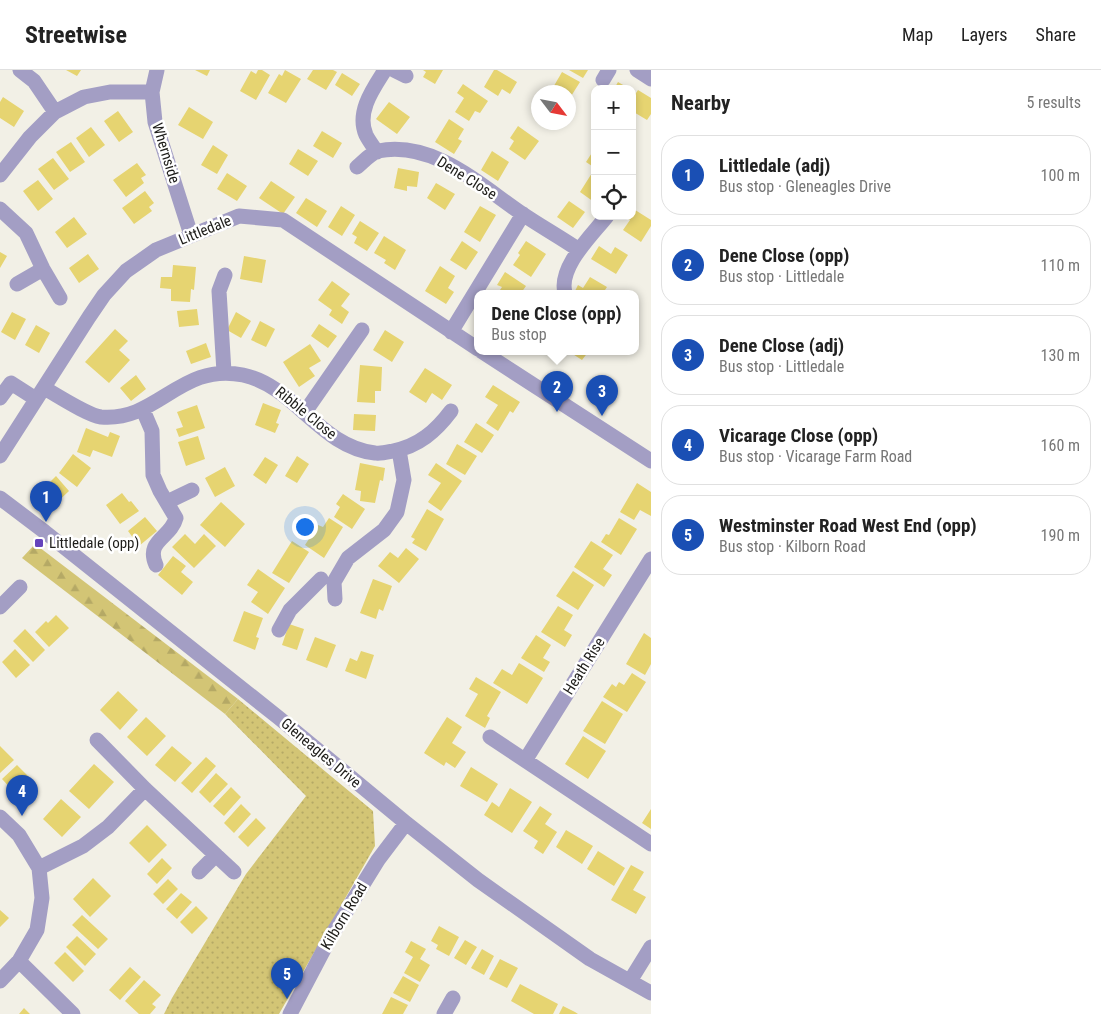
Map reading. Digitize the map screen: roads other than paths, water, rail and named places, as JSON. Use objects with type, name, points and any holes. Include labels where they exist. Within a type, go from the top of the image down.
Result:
[{"type":"street","points":[[20,70],[34,81],[55,112]]},
{"type":"street","name":"Whernside","points":[[157,70],[152,92],[155,122],[191,235]]},
{"type":"street","points":[[357,167],[377,152],[366,133],[362,114],[372,90],[385,70]]},
{"type":"street","points":[[637,70],[651,79]]},
{"type":"street","points":[[0,174],[30,137],[55,112],[84,97],[110,92],[152,92]]},
{"type":"street","name":"Dene Close","points":[[377,152],[403,150],[433,156],[460,170],[579,250]]},
{"type":"street","points":[[0,209],[26,233],[43,269],[60,298]]},
{"type":"street","points":[[477,290],[523,214]]},
{"type":"street","name":"Littledale","points":[[0,456],[104,295],[126,272],[156,250],[239,216],[283,220],[474,347]]},
{"type":"street","points":[[564,290],[569,267],[579,250],[604,220]]},
{"type":"street","points":[[17,284],[43,269]]},
{"type":"street","points":[[224,372],[219,291],[225,274]]},
{"type":"street","points":[[451,332],[474,294]]},
{"type":"street","points":[[305,412],[362,330]]},
{"type":"street","name":"Littledale","points":[[487,355],[651,461]]},
{"type":"street","name":"Ribble Close","points":[[0,398],[11,383],[100,417],[123,416],[143,410],[186,382],[204,375],[224,372],[264,381],[284,394],[330,434],[352,448],[376,453],[398,450],[422,441],[439,427],[451,411]]},
{"type":"street","points":[[143,410],[152,431],[153,475],[176,518],[172,527],[158,541],[153,550],[153,558],[156,565]]},
{"type":"street","points":[[279,630],[290,610],[322,580],[384,530],[397,512],[404,480],[398,450]]},
{"type":"street","points":[[167,502],[192,490]]},
{"type":"street","name":"Gleneagles Drive","points":[[0,498],[279,718],[406,824],[478,880],[590,959],[651,993]]},
{"type":"street","name":"Heath Rise","points":[[526,759],[647,575],[651,559]]},
{"type":"street","points":[[322,580],[335,599]]},
{"type":"street","points":[[0,606],[20,587]]},
{"type":"street","points":[[490,737],[526,759],[651,844]]},
{"type":"street","points":[[96,740],[145,789],[234,872]]},
{"type":"street","points":[[39,868],[84,846],[108,827],[145,789]]},
{"type":"street","points":[[0,817],[19,835],[39,868],[42,898],[37,930],[19,961],[0,981]]},
{"type":"street","name":"Kilborn Road","points":[[290,1014],[342,919],[378,860],[406,824]]},
{"type":"street","points":[[199,872],[216,855]]},
{"type":"street","points":[[630,982],[651,948]]},
{"type":"street","points":[[19,961],[73,1014]]},
{"type":"street","points":[[444,1014],[453,998]]},
{"type":"place","name":"Dene Close (opp)","points":[[557,412]]},
{"type":"place","name":"Dene Close (adj)","points":[[602,416]]},
{"type":"place","name":"Littledale (adj)","points":[[46,522]]},
{"type":"place","name":"Littledale (opp)","points":[[39,543]]},
{"type":"place","name":"Vicarage Close (opp)","points":[[22,816]]},
{"type":"place","name":"Westminster Road West End (opp)","points":[[287,999]]}]
